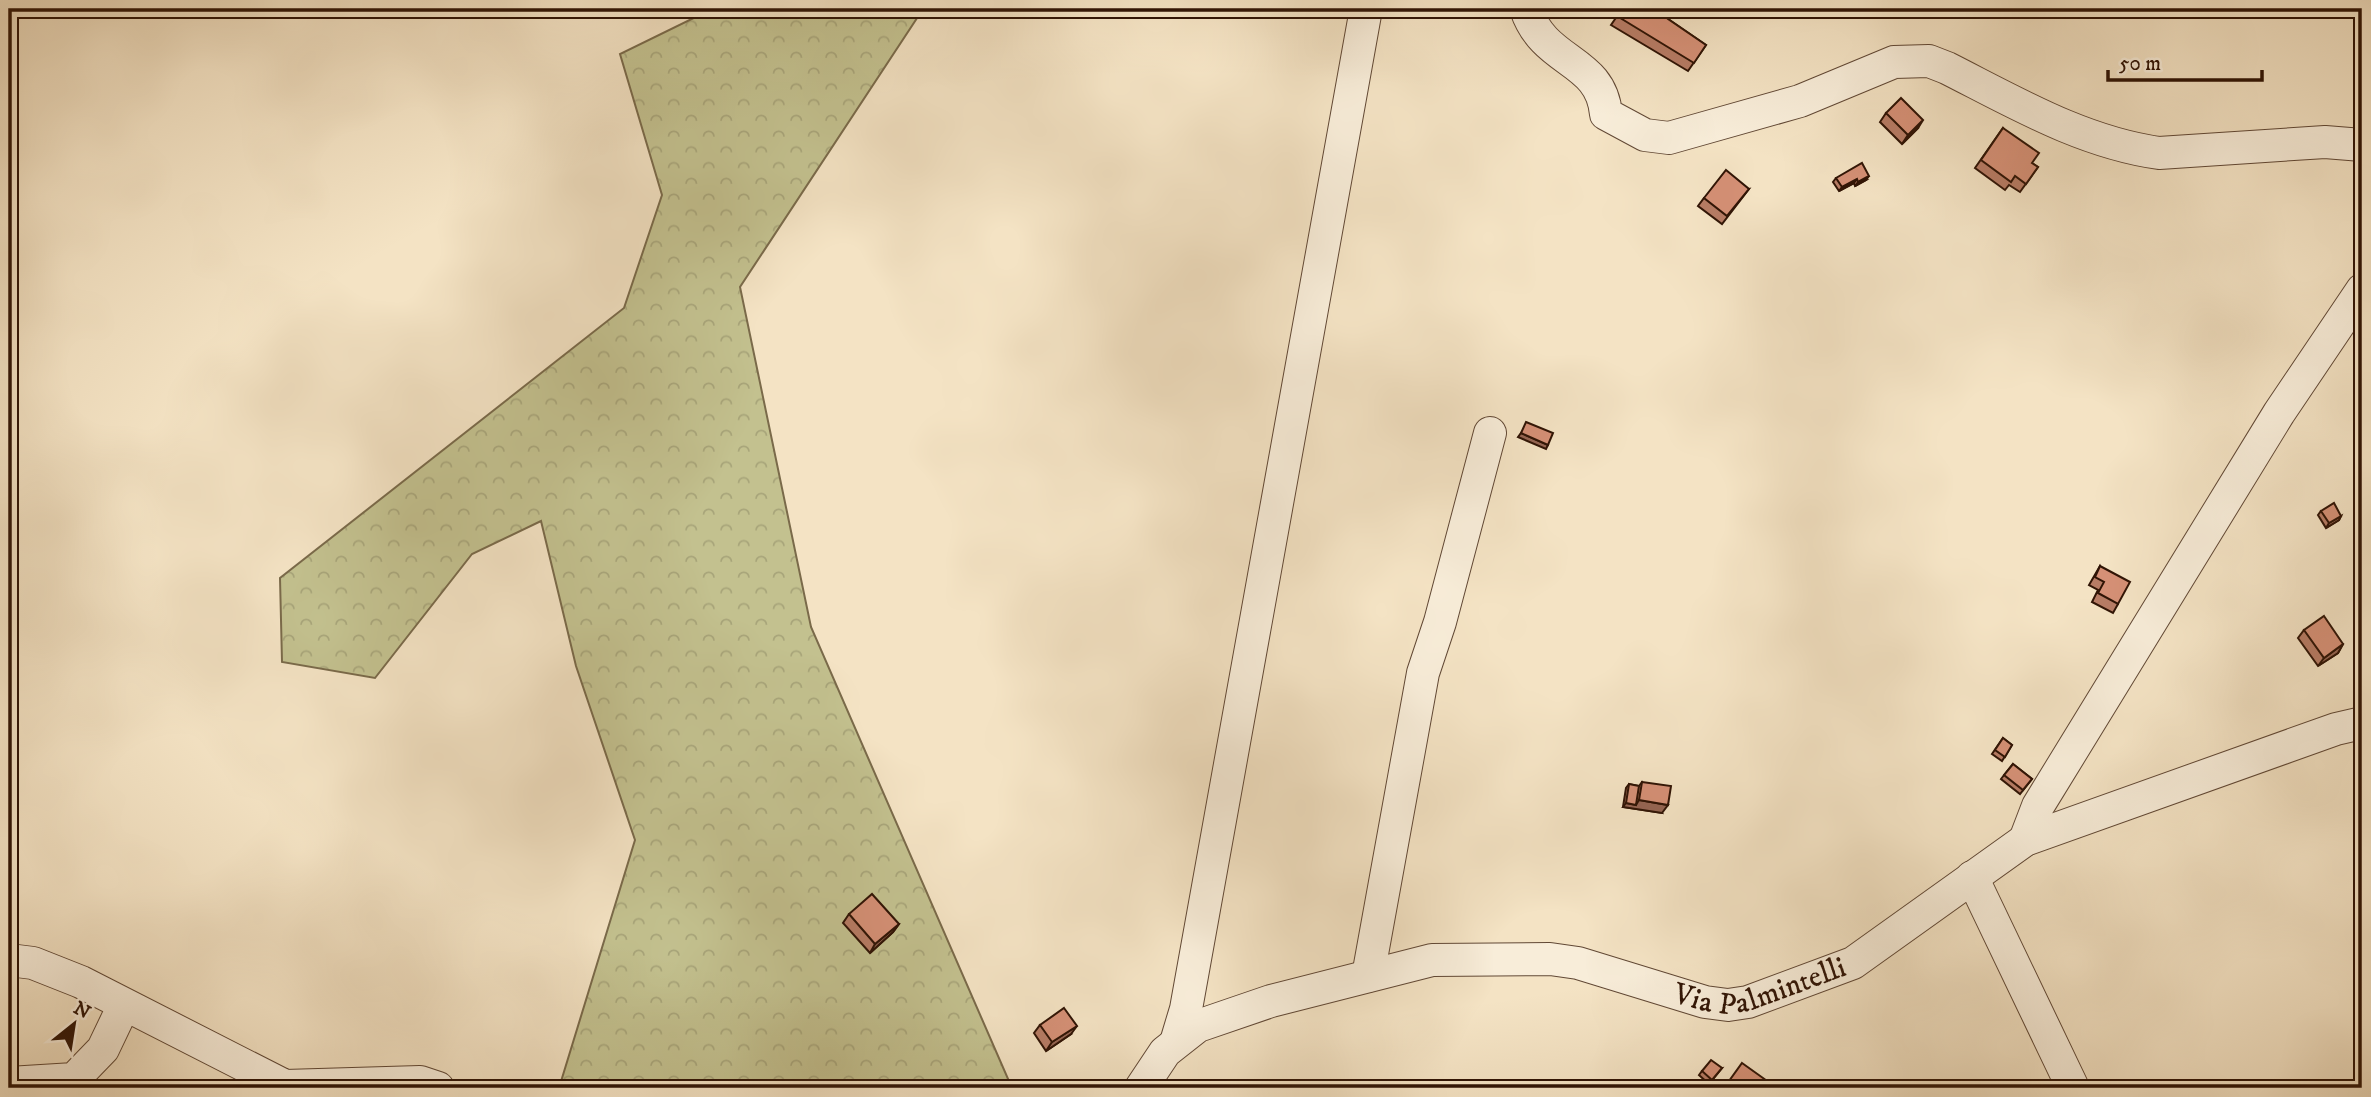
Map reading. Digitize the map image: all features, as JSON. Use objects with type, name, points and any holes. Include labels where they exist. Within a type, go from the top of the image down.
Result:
[{"type":"street","points":[[1177,1040],[1188,995],[1366,9]]},
{"type":"street","points":[[1527,9],[1541,38],[1598,83],[1605,97],[1606,114],[1645,135],[1669,138],[1800,101],[1874,69],[1914,60],[1929,61],[1947,68],[2066,128],[2141,151],[2159,153],[2325,142],[2362,145]]},
{"type":"street","points":[[2025,840],[2038,806],[2279,413],[2362,290]]},
{"type":"street","points":[[1368,976],[1423,673],[1440,622],[1490,433]]},
{"type":"street","name":"Via Palmintelli","points":[[1141,1088],[1165,1052],[1198,1026],[1271,1001],[1432,960],[1550,959],[1578,962],[1705,1002],[1748,1002],[1853,963],[2025,840],[2336,729],[2362,723]]},
{"type":"street","points":[[1972,877],[2073,1088]]},
{"type":"street","points":[[9,960],[51,969],[285,1086],[420,1082],[438,1088]]},
{"type":"street","points":[[9,1083],[74,1079],[103,1049],[124,1005]]},
{"type":"green space","points":[[712,9],[923,9],[740,287],[811,627],[1012,1088],[559,1088],[635,840],[576,666],[541,521],[472,554],[375,678],[282,662],[280,578],[624,308],[662,195],[620,54]]},
{"type":"building","points":[[1622,9],[1674,9],[1668,19],[1706,45],[1694,63],[1617,16]]},
{"type":"building","points":[[1901,98],[1923,120],[1908,135],[1886,113]]},
{"type":"building","points":[[2003,128],[2039,153],[2032,163],[2038,167],[2026,184],[2015,176],[2011,182],[1981,160]]},
{"type":"building","points":[[1862,163],[1869,176],[1842,187],[1836,178]]},
{"type":"building","points":[[1726,170],[1749,189],[1727,216],[1704,198]]},
{"type":"building","points":[[1526,422],[1553,433],[1548,445],[1521,433]]},
{"type":"building","points":[[2334,503],[2341,516],[2329,523],[2321,511]]},
{"type":"building","points":[[2100,566],[2130,582],[2118,604],[2098,593],[2104,582],[2095,577]]},
{"type":"building","points":[[2324,616],[2343,644],[2324,658],[2304,630]]},
{"type":"building","points":[[2003,738],[2012,745],[2005,757],[1995,750]]},
{"type":"building","points":[[2013,764],[2032,779],[2023,790],[2004,775]]},
{"type":"building","points":[[1642,782],[1671,786],[1668,805],[1639,800]]},
{"type":"building","points":[[1629,784],[1639,786],[1636,805],[1626,803]]},
{"type":"building","points":[[872,894],[899,924],[875,944],[849,914]]},
{"type":"building","points":[[1064,1008],[1077,1026],[1052,1042],[1040,1025]]},
{"type":"building","points":[[1711,1060],[1722,1068],[1712,1080],[1702,1071]]},
{"type":"building","points":[[1742,1063],[1777,1088],[1724,1088]]}]
